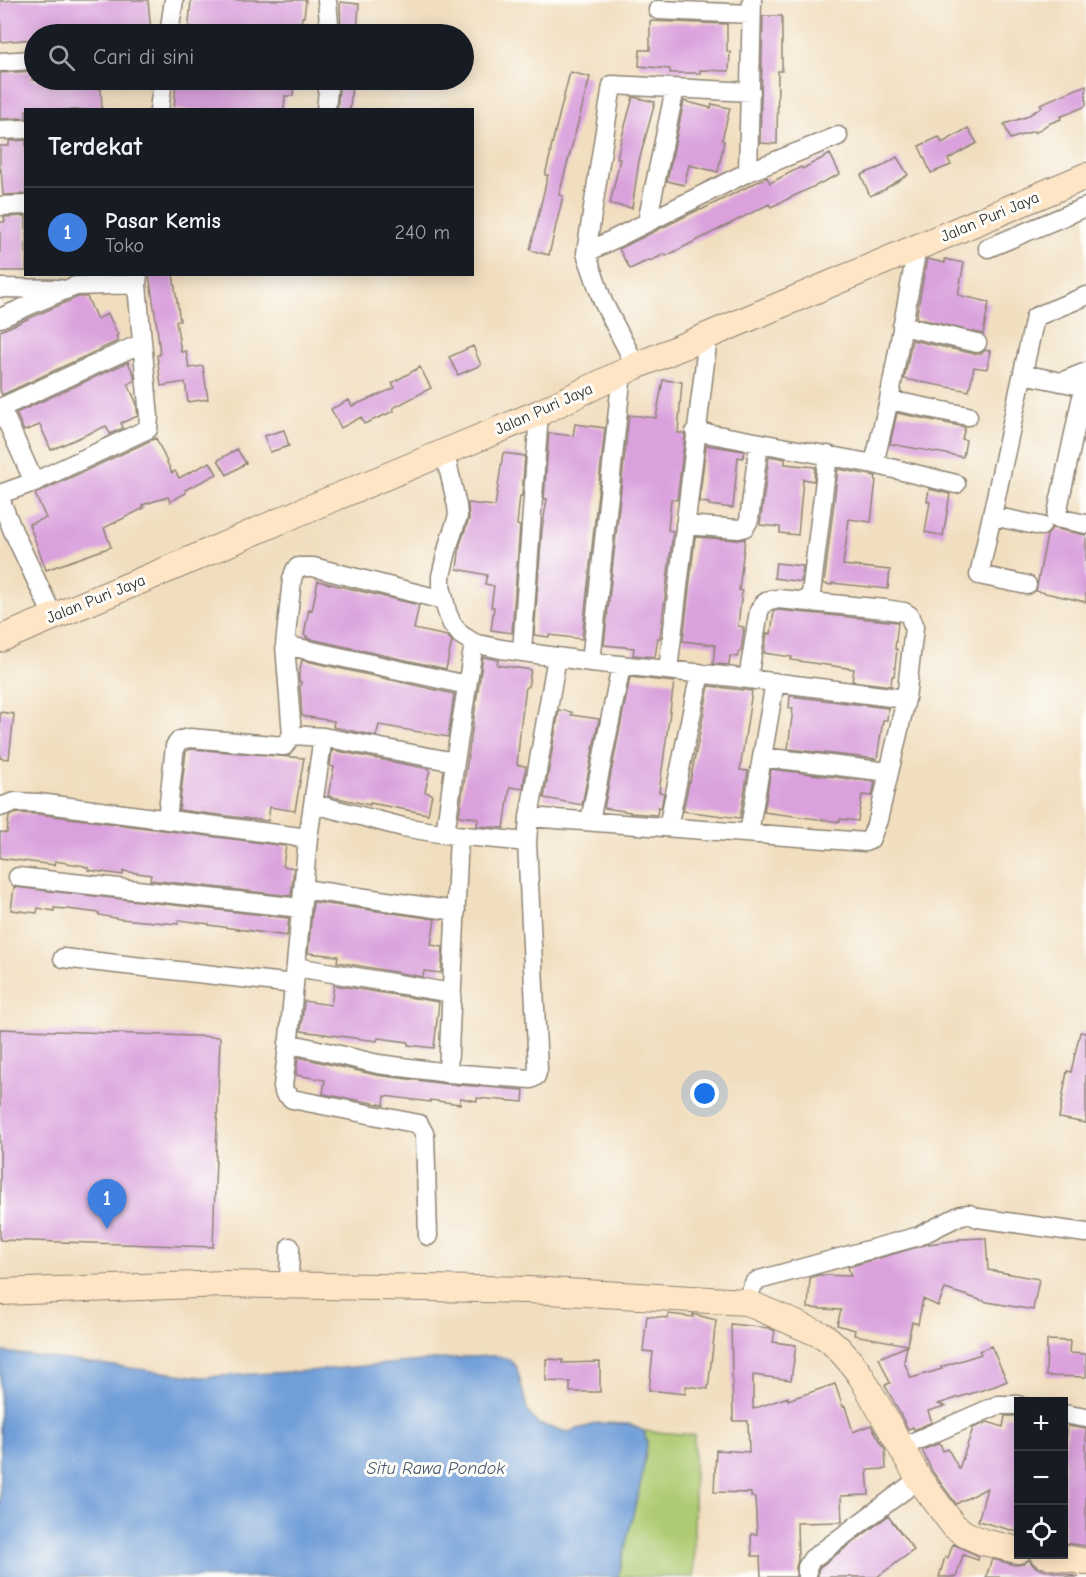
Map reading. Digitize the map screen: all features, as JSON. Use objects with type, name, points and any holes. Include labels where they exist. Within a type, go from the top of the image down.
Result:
[{"type":"street","points":[[170,24],[174,0]]},
{"type":"street","points":[[327,0],[329,24]]},
{"type":"street","points":[[658,10],[751,7],[748,172]]},
{"type":"street","points":[[0,62],[24,61]]},
{"type":"street","points":[[591,662],[628,362],[603,303],[586,253],[612,85],[751,92]]},
{"type":"street","points":[[646,222],[675,89]]},
{"type":"street","points":[[159,108],[162,90]]},
{"type":"street","points":[[326,108],[328,90]]},
{"type":"street","points":[[0,130],[24,129]]},
{"type":"street","points":[[586,253],[748,172],[838,136]]},
{"type":"street","name":"Jalan Puri Jaya","points":[[0,639],[48,607],[176,566],[539,413],[628,362],[708,337],[1086,176]]},
{"type":"street","points":[[0,206],[24,205]]},
{"type":"street","points":[[988,248],[1086,207]]},
{"type":"street","points":[[874,464],[889,400],[917,248]]},
{"type":"street","points":[[0,318],[76,286],[138,279],[149,417],[148,429],[34,482],[0,494]]},
{"type":"street","points":[[0,288],[65,290]]},
{"type":"street","points":[[1027,585],[980,575],[992,516],[1035,317],[1086,296]]},
{"type":"street","points":[[902,326],[976,343]]},
{"type":"street","points":[[668,670],[708,337]]},
{"type":"street","points":[[34,482],[0,408],[142,343]]},
{"type":"street","points":[[1023,374],[1061,382],[1085,382],[1078,455],[1056,518],[1086,524]]},
{"type":"street","points":[[889,400],[968,416]]},
{"type":"street","points":[[522,652],[539,413]]},
{"type":"street","points":[[695,431],[874,464],[956,484]]},
{"type":"street","points":[[685,525],[739,529],[747,525],[759,443]]},
{"type":"street","points":[[445,453],[458,516],[441,576],[443,600],[452,624],[474,644],[501,650],[621,666],[700,673],[906,699]]},
{"type":"street","points":[[810,602],[828,455]]},
{"type":"street","points":[[0,499],[48,607]]},
{"type":"street","points":[[992,516],[1041,526]]},
{"type":"street","points":[[168,820],[175,746],[180,740],[185,738],[284,746],[292,735],[285,645],[292,579],[298,567],[313,567],[443,600]]},
{"type":"street","points":[[530,816],[868,842],[872,838],[878,820],[906,699],[914,627],[909,615],[897,610],[770,599],[761,606],[759,611],[748,679]]},
{"type":"street","points":[[448,1073],[456,911],[452,835],[455,762],[474,644]]},
{"type":"street","points":[[285,645],[467,686]]},
{"type":"street","points":[[288,1043],[378,1064],[448,1073],[531,1079],[536,1076],[526,842],[557,657]]},
{"type":"street","points":[[590,821],[621,666]]},
{"type":"street","points":[[668,827],[700,673]]},
{"type":"street","points":[[749,833],[775,682]]},
{"type":"street","points":[[292,735],[323,737],[455,762]]},
{"type":"street","points":[[323,737],[308,838],[284,1092],[292,1099],[419,1124],[425,1135],[428,1236]]},
{"type":"street","points":[[762,757],[889,772]]},
{"type":"street","points":[[0,807],[15,802],[39,803],[308,838]]},
{"type":"street","points":[[314,804],[403,827],[452,835],[526,842]]},
{"type":"street","points":[[18,878],[301,908]]},
{"type":"street","points":[[303,889],[456,911]]},
{"type":"street","points":[[63,958],[295,976],[452,993]]},
{"type":"street","points":[[746,1302],[754,1283],[759,1280],[919,1236],[961,1215],[969,1214],[978,1218],[1086,1233]]},
{"type":"street","points":[[289,1285],[290,1247]]},
{"type":"street","points":[[0,1292],[226,1284],[529,1290],[746,1302],[830,1340],[855,1367],[919,1479],[954,1526],[983,1542],[1014,1549]]},
{"type":"street","points":[[902,1447],[998,1405],[1014,1405]]},
{"type":"street","points":[[1068,1415],[1086,1418]]},
{"type":"street","points":[[807,1577],[807,1568],[812,1559],[919,1479]]},
{"type":"street","points":[[1068,1559],[1086,1562]]},
{"type":"green space","points":[[644,1431],[694,1435],[694,1577],[618,1577],[642,1477],[647,1444]]},
{"type":"water","name":"Situ Rawa Pondok","points":[[0,1353],[202,1377],[308,1371],[468,1357],[493,1356],[509,1359],[517,1368],[528,1412],[538,1424],[568,1432],[598,1423],[629,1424],[644,1431],[647,1444],[642,1477],[618,1577],[0,1577]]},
{"type":"building","points":[[148,0],[150,24],[24,24],[24,40],[1,42],[0,1]]},
{"type":"building","points":[[191,0],[306,0],[301,24],[189,24]]},
{"type":"building","points":[[340,2],[359,4],[358,24],[341,24]]},
{"type":"building","points":[[763,16],[782,16],[782,71],[778,71],[777,144],[760,143]]},
{"type":"building","points":[[650,21],[727,24],[727,52],[730,52],[729,71],[700,70],[700,73],[670,73],[670,69],[639,66],[640,50],[650,50]]},
{"type":"building","points":[[24,72],[24,90],[101,90],[102,108],[24,108],[24,118],[0,119],[0,73]]},
{"type":"building","points":[[570,72],[590,77],[559,195],[563,196],[549,255],[530,250],[548,175],[545,175],[550,152]]},
{"type":"building","points":[[1086,85],[1086,106],[1060,117],[1061,119],[1035,133],[1034,131],[1010,139],[1004,124],[1026,117],[1042,107],[1040,104]]},
{"type":"building","points":[[175,90],[293,90],[293,96],[285,96],[284,108],[174,108]]},
{"type":"building","points":[[339,90],[351,90],[350,108],[337,108]]},
{"type":"building","points":[[633,97],[655,102],[639,161],[632,208],[610,204],[620,159],[617,159],[620,144]]},
{"type":"building","points":[[684,101],[711,108],[712,104],[730,108],[722,140],[724,141],[718,172],[689,165],[684,185],[667,181]]},
{"type":"building","points":[[968,128],[977,143],[948,159],[951,165],[931,173],[919,146],[939,137],[942,143]]},
{"type":"building","points":[[24,140],[24,194],[3,195],[0,146],[9,146],[9,141]]},
{"type":"building","points":[[830,154],[840,174],[771,207],[769,204],[666,256],[665,254],[630,269],[619,249],[767,177],[770,183]]},
{"type":"building","points":[[897,157],[908,175],[870,196],[861,175]]},
{"type":"building","points":[[24,216],[24,271],[0,271],[0,222],[5,222],[4,217]]},
{"type":"building","points":[[927,259],[945,263],[945,259],[964,263],[958,295],[989,302],[983,334],[916,318]]},
{"type":"building","points":[[149,276],[173,276],[180,321],[176,321],[181,352],[186,351],[189,368],[203,366],[208,399],[188,402],[185,382],[161,386],[157,355],[160,355]]},
{"type":"building","points":[[78,297],[87,297],[97,319],[108,314],[118,335],[116,336],[118,341],[2,395],[0,390],[0,331]]},
{"type":"building","points":[[912,340],[975,354],[990,351],[987,369],[974,367],[969,391],[904,379]]},
{"type":"building","points":[[473,346],[481,365],[458,375],[449,357]]},
{"type":"building","points":[[128,362],[134,375],[134,381],[128,384],[136,402],[138,416],[121,423],[123,428],[110,434],[106,426],[51,450],[40,425],[24,431],[16,413]]},
{"type":"building","points":[[420,367],[431,388],[393,408],[394,411],[364,424],[361,417],[341,428],[331,409],[349,400],[352,406],[395,388],[392,383]]},
{"type":"building","points":[[663,380],[682,382],[678,433],[684,433],[685,436],[677,500],[671,499],[668,530],[673,531],[660,638],[658,638],[655,657],[633,655],[634,648],[604,645],[629,415],[656,418]]},
{"type":"building","points":[[897,413],[965,427],[962,439],[966,440],[963,457],[890,444]]},
{"type":"building","points":[[575,424],[605,428],[582,639],[534,635],[542,529],[547,499],[544,499],[549,433],[573,436]]},
{"type":"building","points":[[284,430],[289,446],[270,452],[264,436]]},
{"type":"building","points":[[156,438],[172,473],[175,471],[179,478],[210,462],[217,474],[185,490],[186,493],[170,502],[168,497],[142,505],[144,508],[104,528],[111,547],[46,570],[29,524],[46,518],[35,494]]},
{"type":"building","points":[[706,445],[744,451],[743,458],[738,457],[733,508],[699,502]]},
{"type":"building","points":[[237,449],[246,463],[227,475],[218,460]]},
{"type":"building","points":[[503,453],[525,456],[517,525],[520,526],[512,633],[491,630],[494,586],[485,584],[487,575],[457,569],[460,544],[469,519],[468,503],[495,506]]},
{"type":"building","points":[[769,456],[785,459],[785,464],[815,467],[814,481],[803,479],[798,535],[780,533],[780,527],[760,525]]},
{"type":"building","points":[[838,469],[876,476],[871,522],[849,519],[843,565],[890,570],[888,589],[824,584]]},
{"type":"building","points":[[929,489],[950,494],[943,536],[925,532],[930,502],[927,501]]},
{"type":"building","points":[[1052,528],[1086,535],[1086,602],[1036,591],[1047,535]]},
{"type":"building","points":[[695,537],[745,539],[739,590],[742,591],[738,626],[744,627],[744,630],[741,651],[738,657],[730,656],[729,665],[713,664],[715,645],[683,641]]},
{"type":"building","points":[[776,563],[803,566],[801,582],[774,578]]},
{"type":"building","points":[[318,581],[419,605],[414,629],[447,636],[452,641],[446,669],[306,638],[307,636],[304,635],[309,609],[312,610]]},
{"type":"building","points":[[774,611],[898,622],[895,649],[897,649],[891,686],[852,681],[854,669],[791,660],[792,657],[764,653],[767,633],[771,634]]},
{"type":"building","points":[[483,657],[498,660],[497,665],[531,670],[528,687],[526,687],[517,765],[526,766],[523,789],[510,787],[504,828],[477,826],[478,818],[459,816]]},
{"type":"building","points":[[302,660],[454,694],[448,737],[379,725],[376,736],[333,727],[334,721],[302,716],[299,674]]},
{"type":"building","points":[[630,677],[674,682],[659,792],[664,793],[657,815],[604,808]]},
{"type":"building","points":[[709,686],[752,691],[740,770],[748,771],[740,818],[683,811]]},
{"type":"building","points":[[790,696],[888,708],[887,720],[883,720],[877,759],[788,749],[793,708],[789,708]]},
{"type":"building","points":[[559,710],[572,712],[571,715],[599,719],[582,805],[544,798]]},
{"type":"building","points":[[0,712],[14,714],[9,759],[0,758]]},
{"type":"building","points":[[191,749],[304,758],[295,811],[270,807],[268,821],[179,810],[186,751]]},
{"type":"building","points":[[332,750],[430,769],[425,792],[432,794],[428,814],[328,796],[334,767],[330,766]]},
{"type":"building","points":[[771,769],[875,782],[872,796],[862,795],[858,821],[840,819],[840,822],[764,812]]},
{"type":"building","points":[[17,813],[286,846],[283,866],[294,868],[291,896],[150,880],[151,875],[123,871],[123,875],[88,870],[85,866],[55,861],[54,865],[0,858],[0,832],[7,833],[9,816]]},
{"type":"building","points":[[14,887],[289,918],[287,936],[179,920],[178,924],[120,919],[99,915],[99,913],[67,909],[54,908],[54,911],[38,908],[37,913],[11,910]]},
{"type":"building","points":[[313,902],[435,919],[431,945],[443,947],[441,973],[424,971],[423,977],[337,962],[338,956],[308,953]]},
{"type":"building","points":[[334,985],[439,1002],[434,1048],[378,1038],[377,1041],[301,1031],[304,1001],[331,1005]]},
{"type":"building","points":[[0,1029],[220,1037],[213,1247],[0,1240]]},
{"type":"building","points":[[1080,1032],[1086,1033],[1086,1123],[1059,1118],[1067,1071],[1071,1072]]},
{"type":"building","points":[[298,1057],[376,1075],[524,1090],[523,1102],[477,1098],[477,1101],[460,1098],[460,1104],[385,1096],[384,1105],[323,1094],[325,1080],[296,1075]]},
{"type":"building","points":[[986,1238],[988,1270],[1039,1279],[1033,1310],[987,1302],[945,1289],[938,1306],[923,1299],[918,1324],[912,1322],[907,1345],[854,1335],[855,1330],[837,1325],[841,1310],[808,1308],[810,1278],[819,1275],[851,1276],[848,1267],[928,1244]]},
{"type":"building","points":[[669,1314],[693,1317],[693,1314],[716,1320],[708,1389],[686,1386],[685,1394],[649,1390],[653,1352],[643,1351],[647,1316],[668,1318]]},
{"type":"building","points":[[731,1324],[769,1328],[775,1331],[773,1342],[796,1345],[791,1380],[753,1375],[753,1409],[835,1384],[853,1432],[871,1425],[885,1449],[886,1469],[867,1470],[869,1495],[841,1496],[842,1522],[797,1523],[796,1577],[761,1577],[760,1556],[752,1556],[751,1534],[757,1534],[755,1497],[751,1497],[751,1493],[714,1492],[716,1450],[749,1452],[748,1421],[733,1421]]},
{"type":"building","points":[[1047,1340],[1070,1341],[1069,1353],[1086,1354],[1086,1377],[1046,1376]]},
{"type":"building","points":[[907,1346],[904,1362],[911,1378],[981,1354],[979,1351],[991,1346],[1007,1381],[938,1404],[945,1406],[928,1411],[932,1422],[914,1430],[913,1427],[908,1429],[885,1385],[890,1383],[879,1358]]},
{"type":"building","points":[[546,1359],[563,1360],[562,1363],[600,1362],[600,1392],[570,1392],[570,1382],[546,1381]]},
{"type":"building","points":[[1005,1416],[1014,1416],[1014,1531],[978,1521],[987,1488],[956,1504],[932,1471],[922,1450],[940,1443],[943,1451],[948,1449],[959,1469],[973,1428],[988,1422],[1003,1427]]},
{"type":"building","points":[[1068,1426],[1086,1429],[1086,1546],[1068,1544]]},
{"type":"building","points":[[888,1516],[914,1550],[877,1577],[818,1577],[820,1567]]},
{"type":"building","points":[[953,1544],[979,1556],[978,1560],[963,1555],[956,1577],[939,1577],[945,1557],[948,1558]]},
{"type":"building","points":[[992,1559],[1015,1565],[1029,1560],[1040,1569],[1079,1577],[986,1577]]},
{"type":"place","name":"Pasar Kemis","points":[[107,1229]]}]
